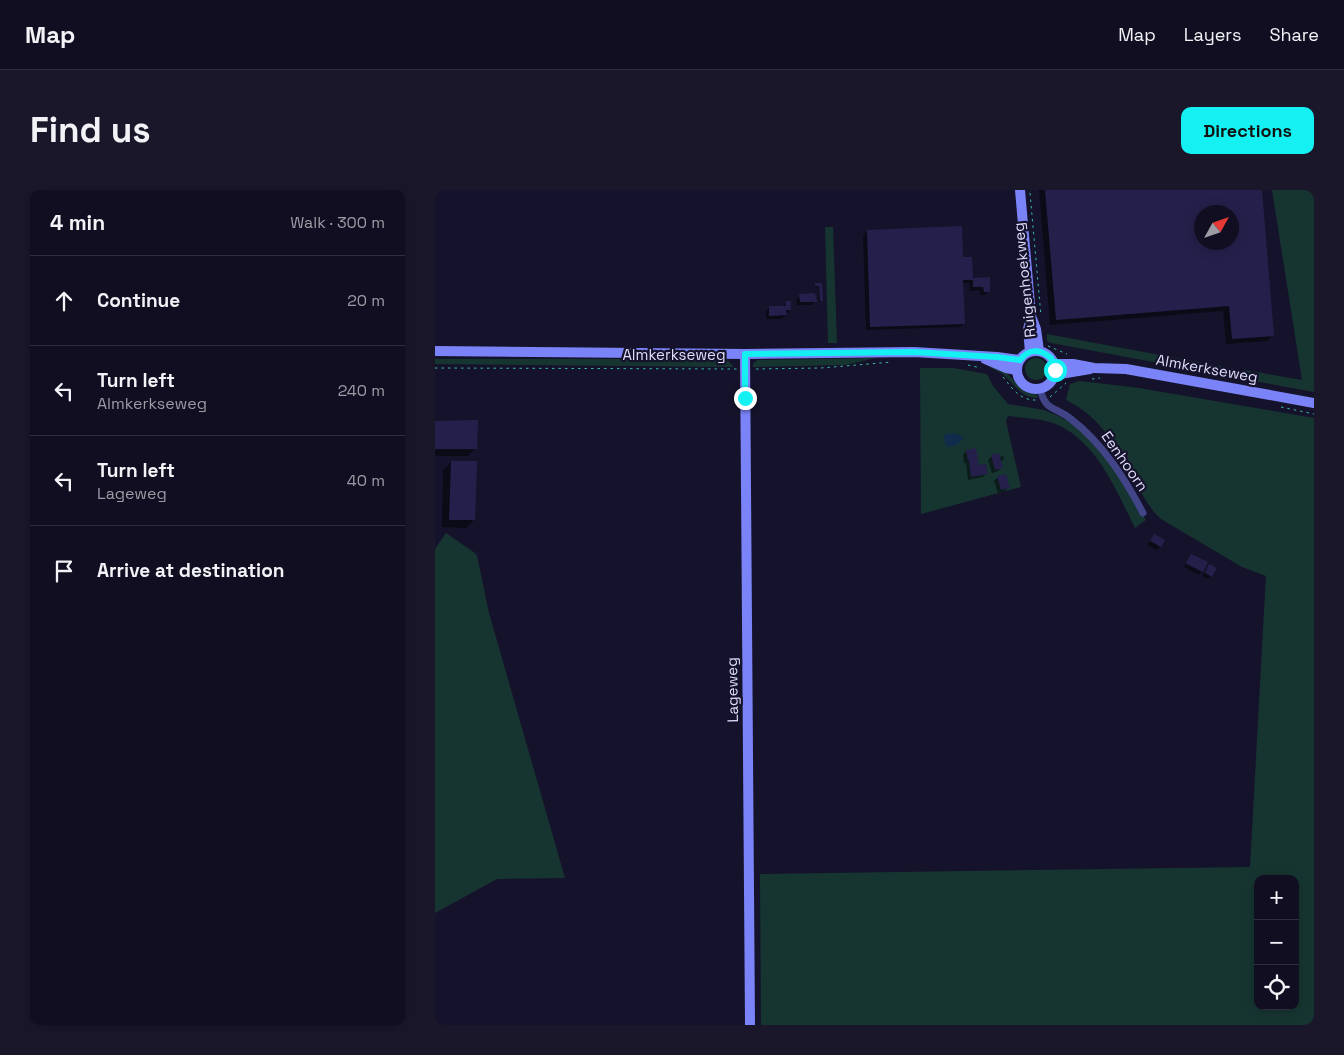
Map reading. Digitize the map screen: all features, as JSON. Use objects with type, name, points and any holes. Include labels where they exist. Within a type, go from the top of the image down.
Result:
[{"type":"street","name":"Ruigenhoekweg","points":[[1020,190],[1031,316],[1029,330],[1038,349]]},
{"type":"street","points":[[1038,349],[1051,358],[1054,364],[1054,375],[1049,384],[1039,388],[1027,386],[1022,382],[1018,365],[1038,349]]},
{"type":"street","name":"Almkerkseweg","points":[[435,351],[745,354],[914,352],[980,357],[1006,368],[1018,365]]},
{"type":"street","name":"Lageweg","points":[[745,354],[750,1025]]},
{"type":"street","name":"Almkerkseweg","points":[[1054,364],[1073,372]]},
{"type":"street","name":"Almkerkseweg","points":[[1054,375],[1094,368],[1126,370],[1314,403]]},
{"type":"street","points":[[1039,388],[1042,400]]},
{"type":"street","name":"Eenhoorn","points":[[1042,400],[1049,407],[1067,416],[1095,440],[1129,486],[1143,513]]},
{"type":"path","name":"Ruigenhoekweg","points":[[1030,190],[1042,323]]},
{"type":"path","name":"Ruigenhoekweg","points":[[1038,349],[1055,350],[1069,354],[1072,358],[1073,372]]},
{"type":"path","name":"Almkerkseweg","points":[[435,368],[744,369],[821,368],[898,362]]},
{"type":"path","points":[[966,365],[988,369]]},
{"type":"path","points":[[999,373],[1020,396],[1031,400],[1042,400],[1051,396],[1067,382],[1073,372]]},
{"type":"green space","points":[[1272,190],[1314,190],[1314,392],[1243,379],[1244,370],[1302,380]]},
{"type":"green space","points":[[825,227],[833,227],[837,343],[828,343]]},
{"type":"green space","points":[[1047,334],[1235,369],[1234,377],[1051,343],[1047,341]]},
{"type":"green space","points":[[876,358],[845,365],[753,367],[757,360]]},
{"type":"green space","points":[[1036,358],[1044,361],[1047,369],[1044,377],[1036,380],[1028,377],[1025,369],[1028,361]]},
{"type":"green space","points":[[435,359],[726,359],[734,367],[435,364]]},
{"type":"green space","points":[[988,366],[1004,370],[1020,387],[1036,393],[1038,398],[1023,394],[1003,374]]},
{"type":"green space","points":[[920,368],[953,368],[987,374],[993,386],[1008,404],[1044,410],[1070,422],[1083,432],[1107,459],[1146,520],[1135,528],[1103,467],[1093,453],[1068,431],[1048,421],[1008,416],[1006,421],[1021,487],[921,514]]},
{"type":"green space","points":[[1080,381],[1139,388],[1314,418],[1314,1025],[761,1025],[760,874],[1250,867],[1266,576],[1242,567],[1161,519],[1144,497],[1117,450],[1096,421],[1066,400],[1070,384]]},
{"type":"green space","points":[[446,533],[477,556],[489,613],[565,878],[497,879],[435,913],[435,549]]},
{"type":"water","points":[[955,433],[964,438],[955,446],[948,447],[945,444],[944,436]]},
{"type":"building","points":[[1045,190],[1262,190],[1274,336],[1232,339],[1229,306],[1056,320]]},
{"type":"building","points":[[962,226],[963,257],[972,257],[973,278],[990,277],[990,292],[984,292],[983,287],[973,287],[973,280],[963,280],[965,324],[870,327],[867,230]]},
{"type":"building","points":[[815,283],[822,283],[823,301],[820,301],[819,286],[815,286]]},
{"type":"building","points":[[815,293],[817,302],[800,302],[799,294]]},
{"type":"building","points":[[786,301],[791,301],[791,310],[786,310],[787,315],[769,316],[769,306],[786,306]]},
{"type":"building","points":[[478,420],[477,449],[435,449],[435,421]]},
{"type":"building","points":[[976,448],[979,465],[986,464],[988,474],[971,477],[966,450]]},
{"type":"building","points":[[999,453],[1003,468],[995,470],[991,455]]},
{"type":"building","points":[[451,461],[477,461],[475,520],[449,520]]},
{"type":"building","points":[[1006,474],[1010,488],[1001,490],[997,476]]},
{"type":"building","points":[[1154,534],[1165,540],[1161,547],[1150,541]]},
{"type":"building","points":[[1191,554],[1208,562],[1203,572],[1186,563]]},
{"type":"building","points":[[1209,564],[1217,568],[1212,577],[1205,573]]},
{"type":"route","points":[[745,398],[745,354],[914,352],[963,354],[1020,360],[1022,356],[1030,352],[1039,351],[1051,358],[1055,370]]}]
